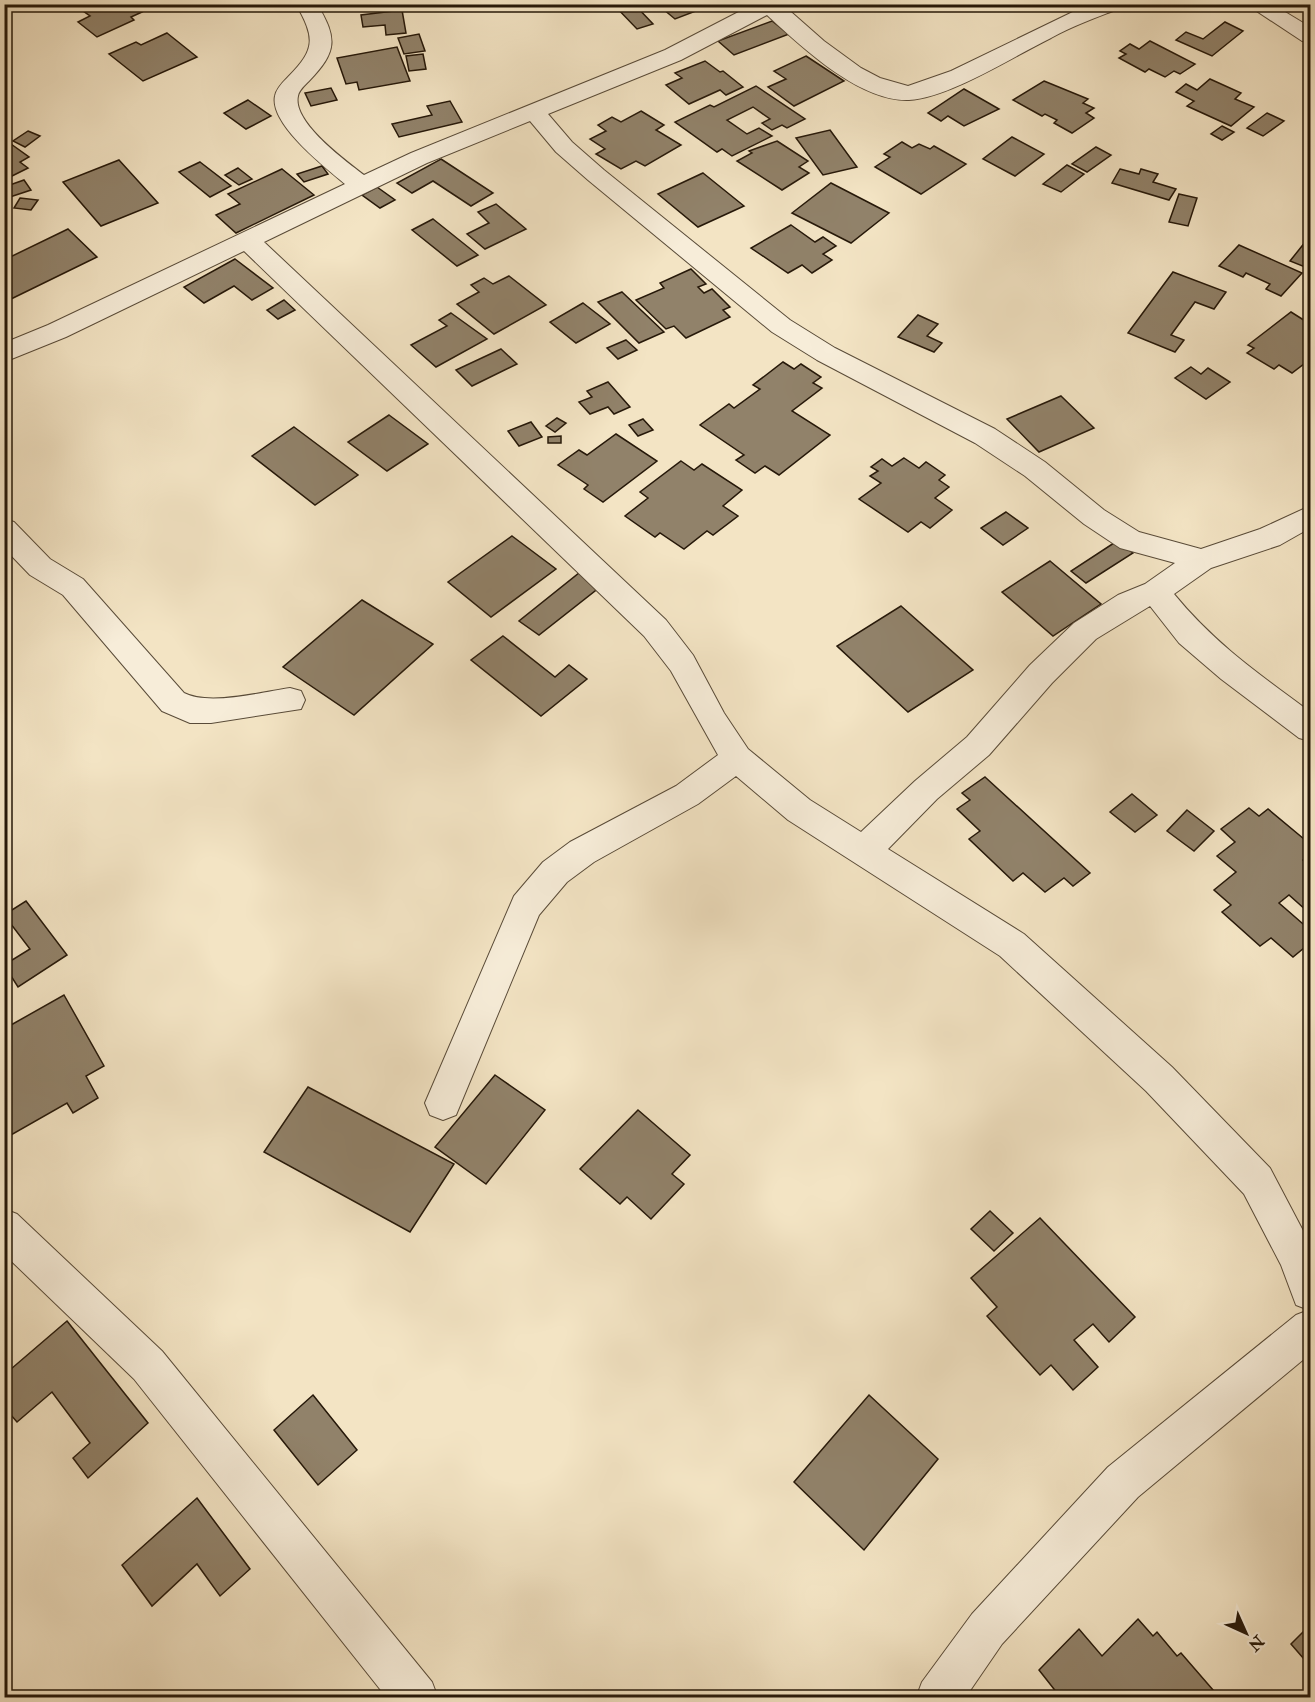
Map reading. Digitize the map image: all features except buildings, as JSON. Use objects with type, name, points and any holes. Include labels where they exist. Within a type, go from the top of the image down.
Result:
[{"type":"street","points":[[306,4],[319,25],[324,41],[315,64],[289,90],[285,98],[288,108],[301,130],[321,152],[362,185]]},
{"type":"street","points":[[4,352],[57,331],[419,158],[535,113],[673,55],[771,5],[813,45],[857,75],[890,90],[910,93],[933,86],[1060,25],[1110,4]]},
{"type":"street","points":[[1256,4],[1311,36]]},
{"type":"street","points":[[535,113],[564,147],[596,175],[781,326],[826,354],[985,436],[1035,469],[1094,517],[1130,540],[1201,560]]},
{"type":"street","points":[[246,239],[655,628],[682,663],[713,722],[737,758],[799,810],[1012,945],[1159,1079],[1257,1180],[1296,1255],[1311,1291]]},
{"type":"street","points":[[864,851],[926,790],[978,746],[1041,674],[1085,631],[1128,603],[1155,592],[1201,560],[1270,537],[1311,516]]},
{"type":"street","points":[[4,529],[40,567],[73,587],[173,702],[190,711],[211,711],[290,700]]},
{"type":"street","points":[[1155,592],[1190,635],[1232,671],[1311,729]]},
{"type":"street","points":[[443,1103],[526,906],[555,872],[582,852],[687,795],[737,758]]},
{"type":"street","points":[[4,1227],[148,1365],[416,1698]]},
{"type":"street","points":[[938,1698],[987,1629],[1123,1482],[1311,1329]]}]
